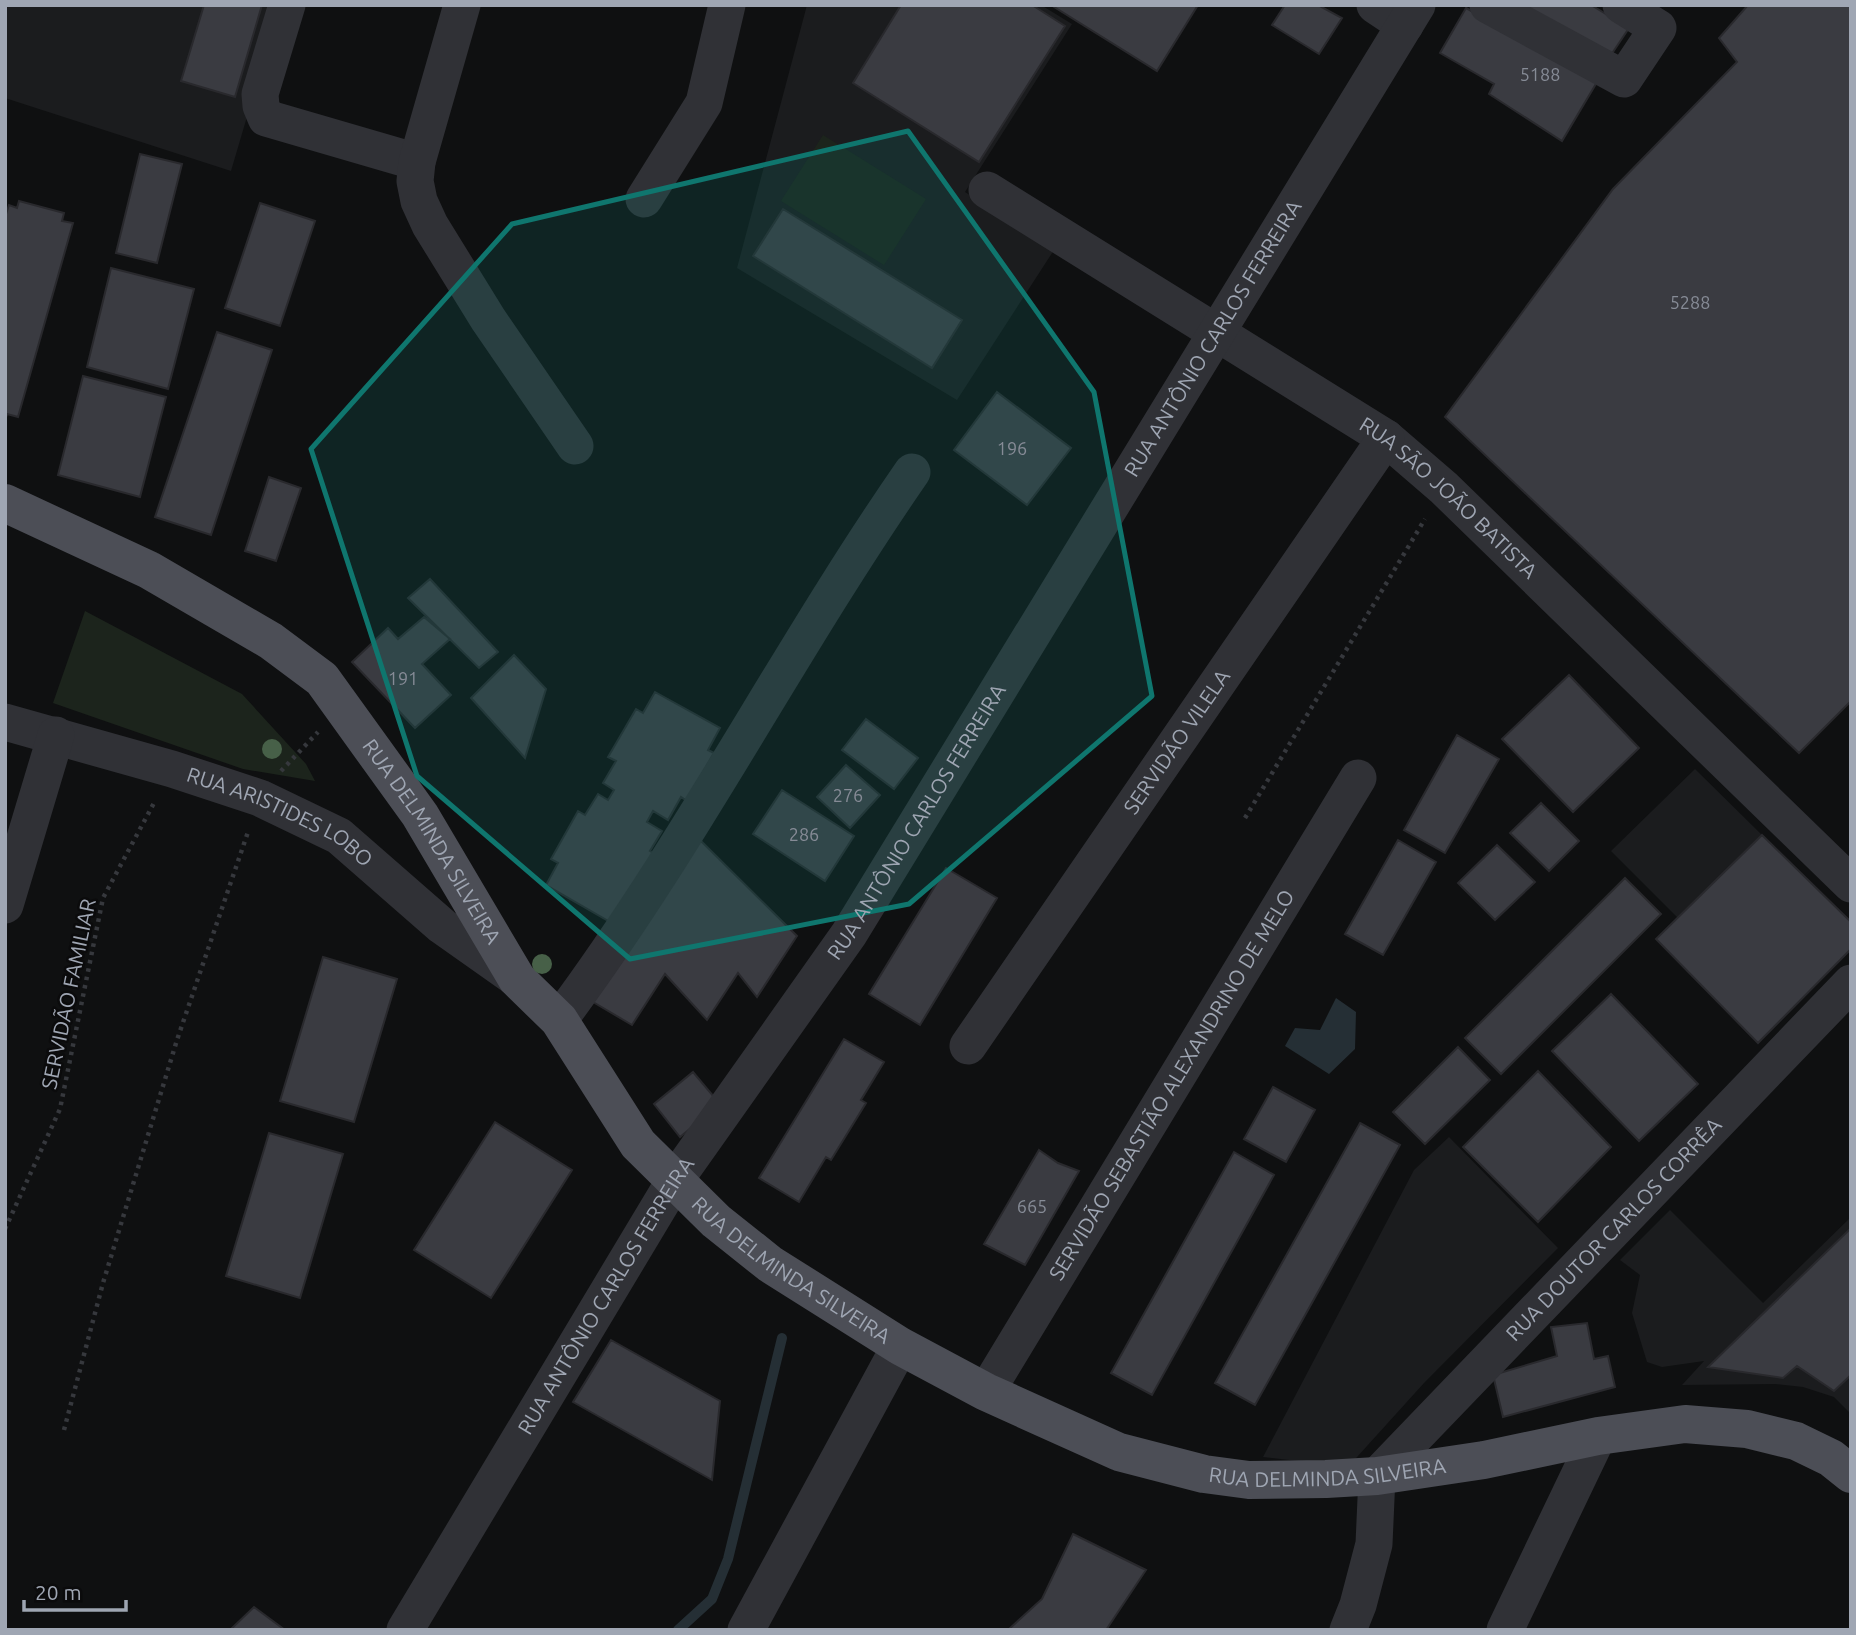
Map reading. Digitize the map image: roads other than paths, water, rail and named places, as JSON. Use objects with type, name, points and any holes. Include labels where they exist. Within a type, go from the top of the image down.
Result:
[{"type":"main road","name":"RUA DELMINDA SILVEIRA","points":[[5,503],[149,570],[271,642],[322,678],[420,815],[517,979],[559,1020],[638,1144],[716,1221],[770,1264],[900,1346],[986,1392],[1119,1452],[1204,1474],[1249,1480],[1377,1476],[1484,1460],[1598,1436],[1685,1424],[1747,1429],[1796,1441],[1831,1458],[1851,1474]]},
{"type":"street","points":[[287,5],[260,94],[266,118],[417,162]]},
{"type":"street","points":[[462,5],[417,162],[415,181],[419,201],[430,225],[488,319],[575,446]]},
{"type":"street","points":[[644,199],[704,103],[727,5]]},
{"type":"street","points":[[1375,5],[1411,15]]},
{"type":"street","points":[[1488,5],[1624,79],[1658,27],[1621,5]]},
{"type":"street","name":"RUA ANTÔNIO CARLOS FERREIRA","points":[[405,1630],[675,1180],[849,934],[1411,15]]},
{"type":"street","name":"RUA SÃO JOÃO BATISTA","points":[[987,190],[1386,438],[1444,488],[1851,884]]},
{"type":"street","name":"SERVIDÃO VILELA","points":[[968,1045],[1386,438]]},
{"type":"street","points":[[559,1020],[592,975],[711,791],[912,472]]},
{"type":"street","name":"RUA ARISTIDES LOBO","points":[[5,722],[172,769],[258,798],[339,836],[442,926],[517,979]]},
{"type":"street","points":[[5,905],[56,735]]},
{"type":"street","name":"SERVIDÃO SEBASTIÃO ALEXANDRINO DE MELO","points":[[986,1392],[1358,778]]},
{"type":"street","name":"RUA DOUTOR CARLOS CORRÊA","points":[[1377,1476],[1851,983]]},
{"type":"street","points":[[746,1630],[900,1346]]},
{"type":"street","points":[[1505,1630],[1598,1436]]},
{"type":"street","points":[[1348,1630],[1358,1605],[1374,1544],[1377,1476]]},
{"type":"waterway","points":[[678,1630],[712,1599],[728,1559],[782,1338]]}]
